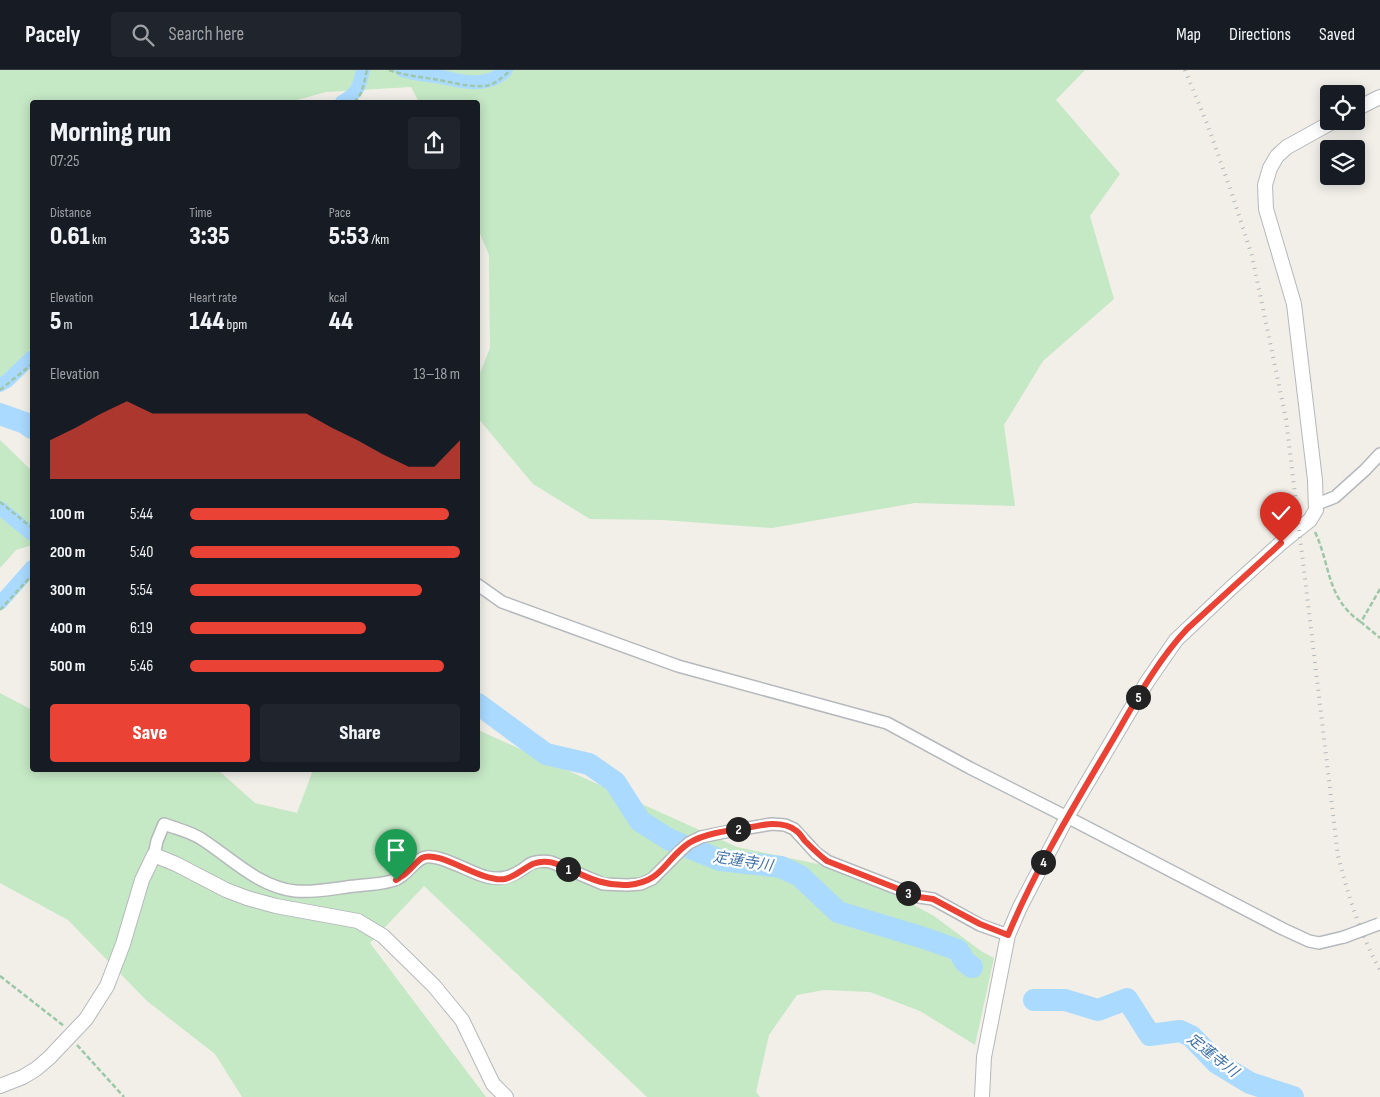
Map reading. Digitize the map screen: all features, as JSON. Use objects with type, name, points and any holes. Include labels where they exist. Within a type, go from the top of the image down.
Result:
[{"type":"street","points":[[1365,104],[1380,97]]},
{"type":"street","points":[[982,1097],[984,1057],[1008,935],[1020,907],[1067,817],[1147,682],[1176,640],[1238,581],[1310,520],[1316,510],[1315,480],[1294,304],[1266,209],[1265,185],[1270,168],[1277,156],[1287,147],[1320,129]]},
{"type":"street","points":[[1317,504],[1335,497],[1380,454]]},
{"type":"street","points":[[480,586],[502,602],[678,666],[887,723],[1283,930],[1309,941],[1319,943],[1379,925]]},
{"type":"street","points":[[0,1086],[23,1077],[36,1069],[86,1019],[107,986],[123,944],[142,880],[154,855],[164,824],[202,839],[238,866],[271,885],[295,891],[323,890],[396,880],[406,874],[423,858],[428,857],[442,859],[486,877],[497,879],[513,876],[532,863],[542,861],[551,862],[603,884],[641,884],[652,879],[689,843],[701,837],[772,824],[785,825],[794,829],[816,853],[827,861],[919,897],[933,899],[980,924],[1008,935]]},
{"type":"street","points":[[154,855],[176,864],[226,890],[247,898],[276,906],[358,921],[383,936],[434,986],[462,1020],[493,1084],[506,1097]]},
{"type":"path","points":[[357,100],[363,88],[366,70]]},
{"type":"path","points":[[389,70],[408,76],[462,85],[486,86],[505,77],[510,70]]},
{"type":"path","points":[[0,390],[30,366]]},
{"type":"path","points":[[0,502],[30,526]]},
{"type":"path","points":[[1310,520],[1317,536],[1333,590],[1344,607],[1380,638]]},
{"type":"path","points":[[0,610],[30,577]]},
{"type":"path","points":[[1361,622],[1380,589]]},
{"type":"path","points":[[0,976],[71,1035],[124,1097]]},
{"type":"green space","points":[[0,70],[1085,70],[1056,100],[1120,174],[1090,216],[1114,299],[1043,361],[1004,425],[1015,506],[915,503],[772,528],[663,520],[590,519],[533,484],[480,420],[480,373],[490,348],[489,255],[480,234],[480,100],[418,100],[411,87],[326,92],[297,100],[30,100],[30,349],[0,391]]},
{"type":"green space","points":[[0,440],[30,469],[30,546],[16,550],[0,568]]},
{"type":"green space","points":[[0,693],[30,709],[30,772],[220,772],[255,803],[297,813],[312,772],[480,772],[480,731],[737,847],[851,871],[934,916],[981,951],[994,958],[975,1045],[920,1011],[870,992],[824,990],[797,995],[769,1035],[756,1092],[760,1097],[647,1097],[424,886],[370,943],[486,1097],[242,1097],[215,1054],[147,1001],[68,920],[0,883]]},
{"type":"waterway","points":[[345,100],[357,89],[363,70]]},
{"type":"waterway","points":[[402,70],[473,82],[491,80],[506,70]]},
{"type":"waterway","points":[[0,385],[7,381],[30,359]]},
{"type":"waterway","name":"定蓮寺川","points":[[0,414],[30,427]]},
{"type":"waterway","points":[[0,508],[30,532]]},
{"type":"waterway","points":[[0,603],[30,569]]},
{"type":"waterway","name":"定蓮寺川","points":[[480,705],[546,754],[589,764],[615,782],[640,821],[670,840],[720,860],[781,867],[800,876],[838,912],[958,950],[965,962],[972,967]]},
{"type":"waterway","name":"定蓮寺川","points":[[1034,1000],[1065,1000],[1098,1010],[1127,999],[1150,1035],[1180,1031],[1191,1036],[1217,1063],[1250,1083],[1293,1097]]},
{"type":"railway","points":[[1185,70],[1208,126],[1252,256],[1286,419],[1338,856],[1355,914],[1380,970]]},
{"type":"route","points":[[396,880],[406,874],[423,858],[435,857],[486,877],[497,879],[513,876],[532,863],[542,861],[562,865],[603,884],[641,884],[652,879],[689,843],[701,837],[772,824],[785,825],[794,829],[816,853],[827,861],[919,897],[933,899],[980,924],[1008,935],[1020,907],[1067,817],[1147,682],[1176,640],[1281,543]]}]
